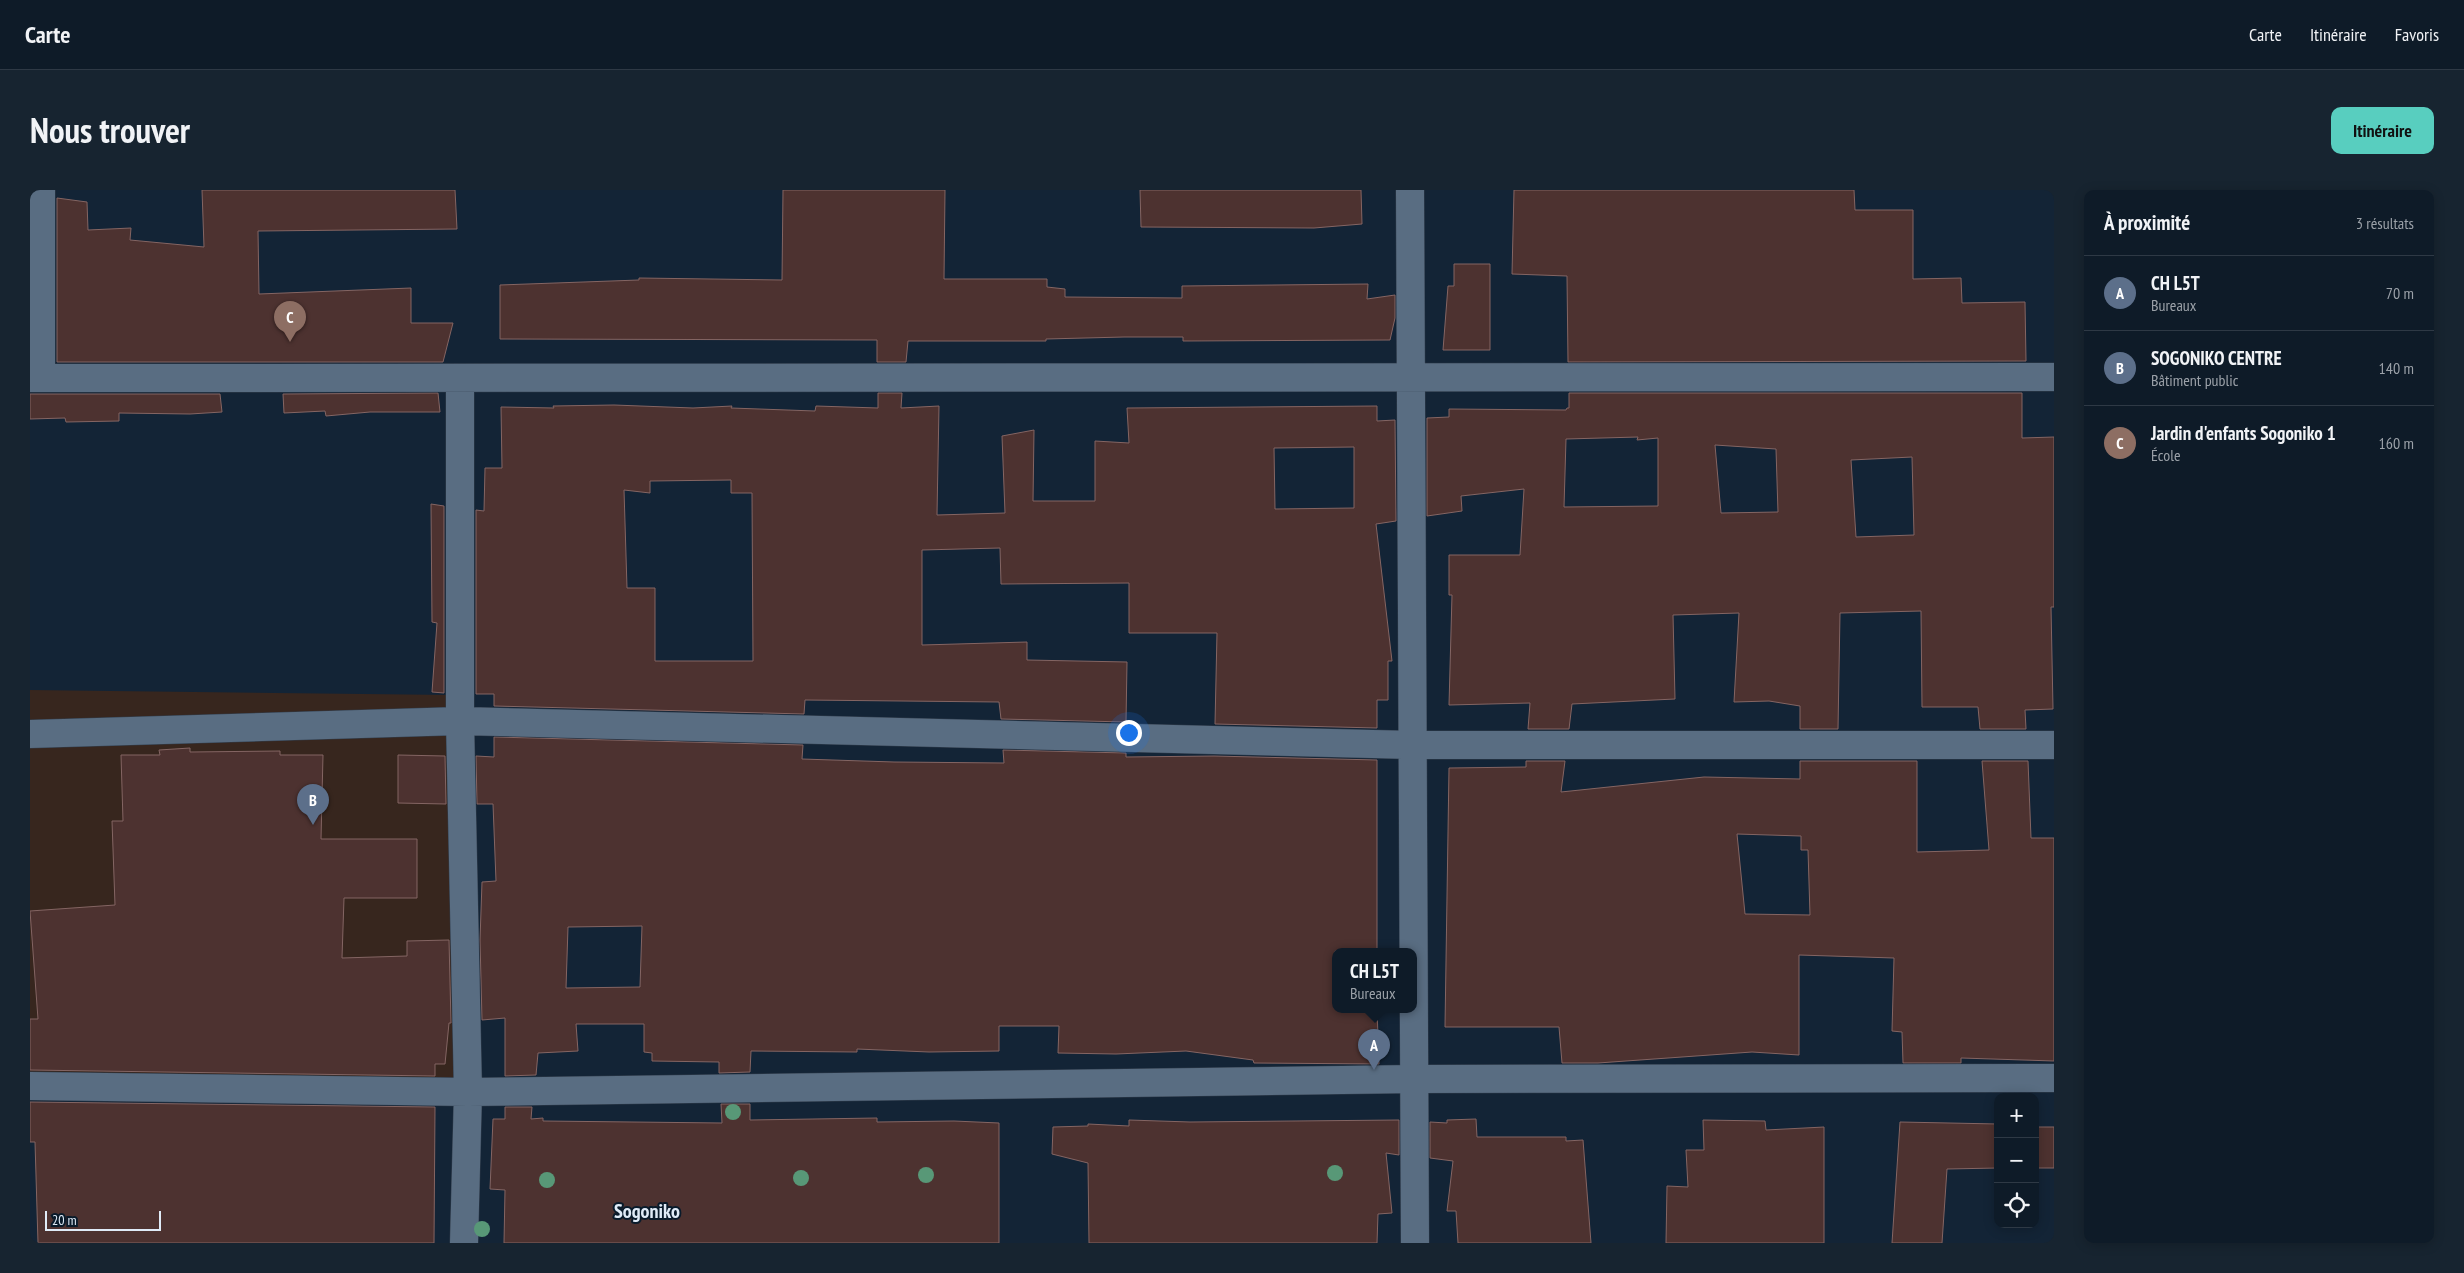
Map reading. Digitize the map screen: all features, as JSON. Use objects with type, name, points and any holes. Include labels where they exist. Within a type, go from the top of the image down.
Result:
[{"type":"street","points":[[41,190],[36,378],[2054,377]]},
{"type":"street","points":[[1410,190],[1413,948]]},
{"type":"street","points":[[460,378],[460,721],[468,1092],[464,1243]]},
{"type":"street","points":[[30,734],[460,721],[1412,745],[2054,745]]},
{"type":"street","points":[[1414,1013],[1415,1243]]},
{"type":"street","points":[[30,1086],[468,1092],[1414,1079],[2054,1078]]},
{"type":"shaded area","points":[[30,690],[452,695],[456,1078],[82,1079],[30,1076]]},
{"type":"building","points":[[202,190],[455,190],[457,229],[258,231],[259,294],[411,288],[411,323],[453,323],[443,362],[57,362],[57,198],[87,202],[88,230],[131,228],[130,240],[204,247]]},
{"type":"building","points":[[783,190],[945,190],[944,279],[1047,279],[1047,287],[1065,289],[1065,297],[1182,298],[1182,286],[1368,284],[1367,299],[1395,295],[1395,318],[1390,340],[1183,341],[1183,337],[1124,337],[1046,339],[1046,341],[908,341],[906,362],[877,362],[877,340],[500,339],[500,285],[639,280],[639,278],[782,280]]},
{"type":"building","points":[[1140,190],[1361,190],[1362,224],[1314,228],[1141,227]]},
{"type":"building","points":[[1514,190],[1854,190],[1855,210],[1913,210],[1913,279],[1961,278],[1962,303],[2025,302],[2026,361],[1568,362],[1567,276],[1512,274]]},
{"type":"building","points":[[1454,264],[1490,264],[1490,350],[1443,350],[1448,286],[1454,286]]},
{"type":"building","points":[[438,393],[440,412],[370,412],[326,416],[325,411],[284,413],[283,394]]},
{"type":"building","points":[[878,393],[902,393],[901,408],[939,406],[937,515],[1005,513],[1002,436],[1034,430],[1033,501],[1095,501],[1095,441],[1129,443],[1127,408],[1377,406],[1377,421],[1395,420],[1396,521],[1376,524],[1392,661],[1388,661],[1388,700],[1377,700],[1377,728],[1215,724],[1217,633],[1129,633],[1129,583],[1001,584],[1000,548],[922,550],[922,645],[1027,642],[1027,660],[1127,662],[1126,722],[1001,719],[999,702],[805,700],[804,714],[494,706],[494,694],[476,694],[476,510],[484,511],[485,468],[502,468],[501,407],[554,408],[553,406],[614,405],[693,408],[732,406],[731,408],[815,411],[816,406],[878,408]],"holes":[[[1354,447],[1354,508],[1275,509],[1274,448]],[[731,480],[731,493],[752,493],[753,661],[655,661],[655,588],[627,588],[624,490],[650,493],[650,481]]]},
{"type":"building","points":[[1569,393],[2022,393],[2022,438],[2054,437],[2054,607],[2051,607],[2053,709],[2025,710],[2026,729],[1980,729],[1978,707],[1922,707],[1921,611],[1840,613],[1838,729],[1800,729],[1800,706],[1769,701],[1734,702],[1739,613],[1673,615],[1675,699],[1572,704],[1569,729],[1528,729],[1530,703],[1449,705],[1452,595],[1449,595],[1449,555],[1520,555],[1524,489],[1461,496],[1462,511],[1427,516],[1427,418],[1449,417],[1449,409],[1566,410],[1569,408]],"holes":[[[1638,437],[1637,440],[1658,438],[1658,506],[1564,507],[1566,439]],[[1715,445],[1776,449],[1778,512],[1721,513]],[[1912,457],[1914,535],[1856,537],[1851,460]]]},
{"type":"building","points":[[30,394],[220,394],[222,412],[190,414],[119,413],[119,421],[66,422],[65,418],[30,419]]},
{"type":"building","points":[[431,504],[444,506],[444,693],[432,692],[437,623],[432,622]]},
{"type":"building","points":[[494,737],[803,745],[802,759],[894,762],[1004,763],[1003,750],[1126,753],[1126,757],[1214,756],[1377,760],[1377,948],[1332,948],[1332,1013],[1377,1013],[1379,1064],[1254,1063],[1253,1060],[1186,1051],[1116,1054],[1058,1053],[1059,1026],[999,1026],[999,1051],[929,1052],[857,1049],[857,1052],[751,1051],[750,1072],[719,1073],[719,1062],[652,1061],[652,1053],[644,1052],[644,1024],[576,1024],[578,1051],[538,1053],[536,1075],[505,1076],[505,1018],[482,1020],[480,940],[482,882],[496,881],[493,804],[477,804],[476,756],[494,757]],"holes":[[[642,926],[640,987],[566,988],[568,927]]]},
{"type":"building","points":[[190,748],[190,752],[280,751],[280,755],[323,755],[321,839],[417,839],[417,898],[344,898],[342,958],[407,956],[407,941],[449,940],[451,1023],[449,1023],[445,1064],[435,1064],[435,1076],[30,1070],[30,1019],[38,1019],[30,911],[115,905],[112,821],[123,821],[121,755],[160,755],[159,750]]},
{"type":"building","points":[[398,755],[445,756],[446,804],[398,803]]},
{"type":"building","points":[[1526,761],[1565,761],[1561,792],[1704,777],[1800,779],[1800,761],[1917,761],[1917,852],[1989,850],[1982,761],[2028,761],[2031,838],[2054,838],[2054,1061],[1961,1058],[1961,1063],[1903,1063],[1902,1032],[1892,1031],[1894,958],[1799,955],[1799,1055],[1752,1052],[1598,1063],[1562,1063],[1559,1027],[1445,1027],[1449,768],[1526,767]],"holes":[[[1737,834],[1801,836],[1801,850],[1808,850],[1810,915],[1745,914]]]},
{"type":"building","points":[[30,1102],[435,1107],[434,1243],[38,1243],[35,1142],[30,1142]]},
{"type":"building","points":[[721,1104],[750,1104],[750,1120],[877,1118],[877,1122],[954,1121],[999,1123],[999,1243],[504,1243],[505,1190],[490,1189],[493,1119],[505,1119],[505,1107],[532,1107],[531,1119],[543,1118],[543,1121],[722,1123]]},
{"type":"building","points":[[1476,1119],[1477,1137],[1566,1137],[1566,1141],[1583,1140],[1591,1243],[1458,1243],[1456,1211],[1447,1211],[1453,1161],[1430,1158],[1430,1122],[1447,1123],[1447,1120]]},
{"type":"building","points":[[1129,1120],[1190,1122],[1399,1120],[1399,1155],[1386,1153],[1392,1213],[1378,1214],[1377,1243],[1089,1243],[1088,1163],[1052,1154],[1053,1127],[1088,1126],[1088,1124],[1129,1126]]},
{"type":"building","points":[[1703,1120],[1765,1121],[1766,1130],[1824,1127],[1824,1243],[1666,1243],[1667,1186],[1688,1187],[1686,1150],[1704,1150]]},
{"type":"building","points":[[1900,1122],[1994,1124],[1994,1168],[1947,1169],[1942,1243],[1892,1243]]},
{"type":"building","points":[[2039,1127],[2054,1127],[2054,1168],[2039,1168]]},
{"type":"place","name":"Jardin d'enfants Sogoniko 1","points":[[290,342]]},
{"type":"place","name":"SOGONIKO CENTRE","points":[[313,825]]},
{"type":"place","name":"CH L5T","points":[[1374,1070]]},
{"type":"district","name":"Sogoniko","points":[[647,1211]]}]
